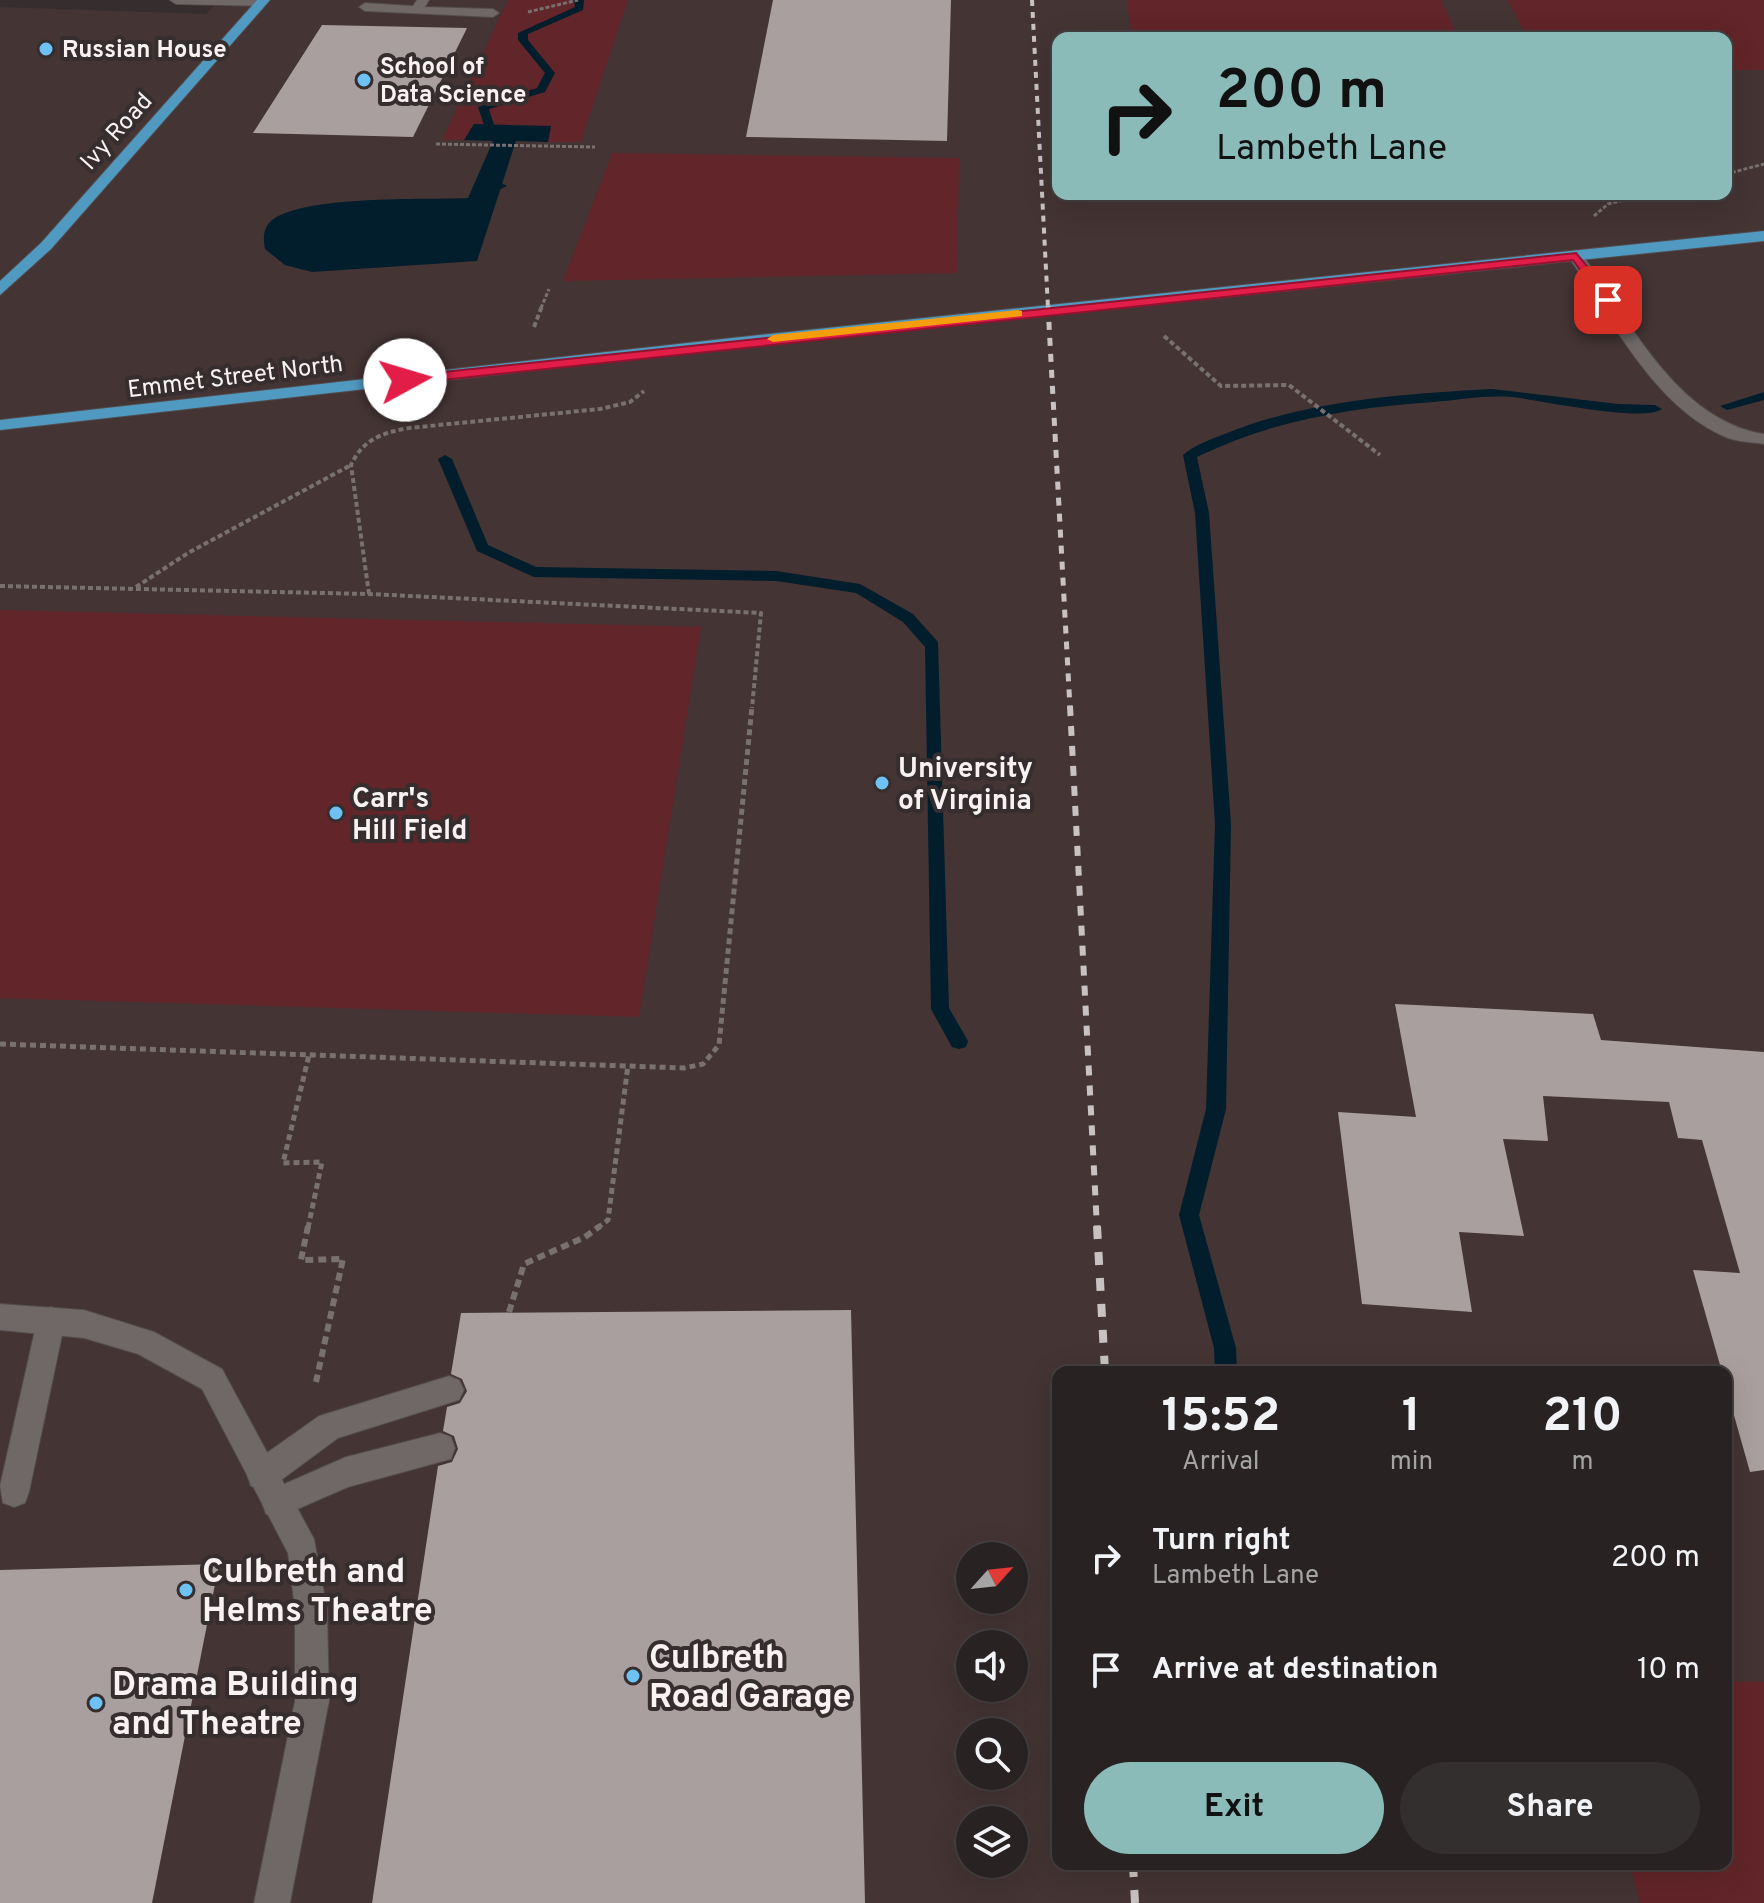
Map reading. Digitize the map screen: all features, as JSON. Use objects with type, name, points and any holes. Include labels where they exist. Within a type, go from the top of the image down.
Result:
[{"type":"main road","name":"Ivy Road","points":[[0,290],[46,246],[263,1]]},
{"type":"main road","name":"Emmet Street North","points":[[0,425],[741,342],[1764,236]]},
{"type":"street","points":[[176,0],[263,1]]},
{"type":"street","points":[[365,7],[420,5],[493,13]]},
{"type":"street","points":[[1576,256],[1691,411],[1719,430],[1742,438],[1764,439]]},
{"type":"street","points":[[0,1317],[84,1324],[144,1342],[212,1379],[303,1550],[311,1609],[312,1701],[272,1903]]},
{"type":"street","points":[[14,1492],[51,1321]]},
{"type":"street","points":[[262,1475],[330,1426],[449,1390]]},
{"type":"street","points":[[277,1503],[346,1472],[440,1448]]},
{"type":"path","points":[[517,15],[578,0]]},
{"type":"path","points":[[436,144],[595,147]]},
{"type":"path","points":[[1732,172],[1764,164]]},
{"type":"path","points":[[1589,221],[1608,204],[1624,200]]},
{"type":"path","points":[[530,336],[549,289]]},
{"type":"path","points":[[1163,335],[1221,386],[1232,388],[1282,383],[1296,390],[1380,455]]},
{"type":"path","points":[[369,594],[351,465],[359,447],[389,432],[600,409],[630,402],[652,380]]},
{"type":"path","points":[[136,587],[188,553],[351,465]]},
{"type":"path","points":[[0,586],[369,594],[761,613],[719,1045],[703,1064],[684,1068],[0,1044]]},
{"type":"path","points":[[309,1055],[283,1163],[322,1162],[301,1260],[343,1259],[316,1382]]},
{"type":"path","points":[[509,1312],[524,1264],[585,1237],[608,1220],[628,1065]]},
{"type":"shaded area","name":"University of Virginia","points":[[221,0],[1764,0],[1764,1903],[0,1903],[0,7],[206,14]]},
{"type":"shaded area","points":[[508,0],[628,0],[581,142],[548,142],[550,126],[474,124],[464,140],[442,140]]},
{"type":"shaded area","points":[[1127,0],[1441,0],[1455,32],[1131,32]]},
{"type":"shaded area","points":[[1507,0],[1764,0],[1764,70],[1732,70],[1732,32],[1525,32]]},
{"type":"shaded area","points":[[612,153],[959,158],[957,273],[563,281]]},
{"type":"shaded area","name":"Carr's Hill Field","points":[[0,610],[701,627],[639,1017],[0,998]]},
{"type":"shaded area","points":[[1732,1681],[1764,1682],[1764,1903],[1640,1903],[1632,1870],[1732,1870]]},
{"type":"water","points":[[474,124],[551,126],[548,142],[516,141],[477,261],[312,272],[285,265],[265,249],[264,234],[271,221],[308,207],[365,200],[468,198],[493,141],[464,140]]},
{"type":"building","points":[[773,0],[951,0],[947,141],[746,137]]},
{"type":"building","name":"School of Data Science","points":[[322,25],[467,28],[413,137],[253,133]]},
{"type":"building","points":[[1395,1004],[1593,1014],[1601,1040],[1764,1052],[1764,1470],[1750,1472],[1732,1408],[1732,1366],[1720,1366],[1693,1270],[1740,1273],[1702,1140],[1678,1138],[1669,1102],[1543,1096],[1548,1141],[1503,1139],[1524,1236],[1459,1232],[1472,1312],[1362,1304],[1338,1112],[1416,1117]]},
{"type":"building","name":"Culbreth Road Garage","points":[[851,1310],[865,1903],[372,1903],[438,1466],[452,1462],[458,1449],[454,1436],[443,1431],[447,1407],[460,1403],[467,1391],[462,1379],[451,1374],[461,1313]]},
{"type":"building","name":"Drama Building and Theatre","points":[[219,1564],[152,1903],[0,1903],[0,1570]]},
{"type":"waterway","points":[[501,186],[494,186],[505,150],[489,125],[483,107],[541,90],[550,73],[523,40],[523,33],[580,8],[579,0]]},
{"type":"waterway","points":[[1226,1366],[1225,1348],[1189,1215],[1216,1109],[1223,824],[1202,513],[1190,455],[1221,440],[1280,419],[1371,403],[1501,393],[1600,406],[1655,409]]},
{"type":"waterway","points":[[1727,406],[1764,396]]},
{"type":"waterway","points":[[445,459],[482,548],[534,572],[776,576],[860,589],[908,618],[933,646],[940,1009],[959,1041]]},
{"type":"railway","points":[[1032,0],[1048,308]]},
{"type":"railway","points":[[1048,306],[1070,708]]},
{"type":"railway","points":[[1070,706],[1097,1228]]},
{"type":"railway","points":[[1097,1226],[1105,1366]]},
{"type":"railway","points":[[1133,1870],[1135,1903]]},
{"type":"slow traffic","points":[[773,339],[1018,314]]},
{"type":"place","name":"Russian House","points":[[46,49]]},
{"type":"place","name":"School of Data Science","points":[[364,80]]},
{"type":"place","name":"University of Virginia","points":[[882,783]]},
{"type":"place","name":"Carr's Hill Field","points":[[336,813]]},
{"type":"place","name":"Culbreth and Helms Theatre","points":[[186,1590]]},
{"type":"place","name":"Culbreth Road Garage","points":[[633,1676]]},
{"type":"place","name":"Drama Building and Theatre","points":[[96,1703]]},
{"type":"route","points":[[405,380],[741,342],[1576,256],[1608,300]]}]
